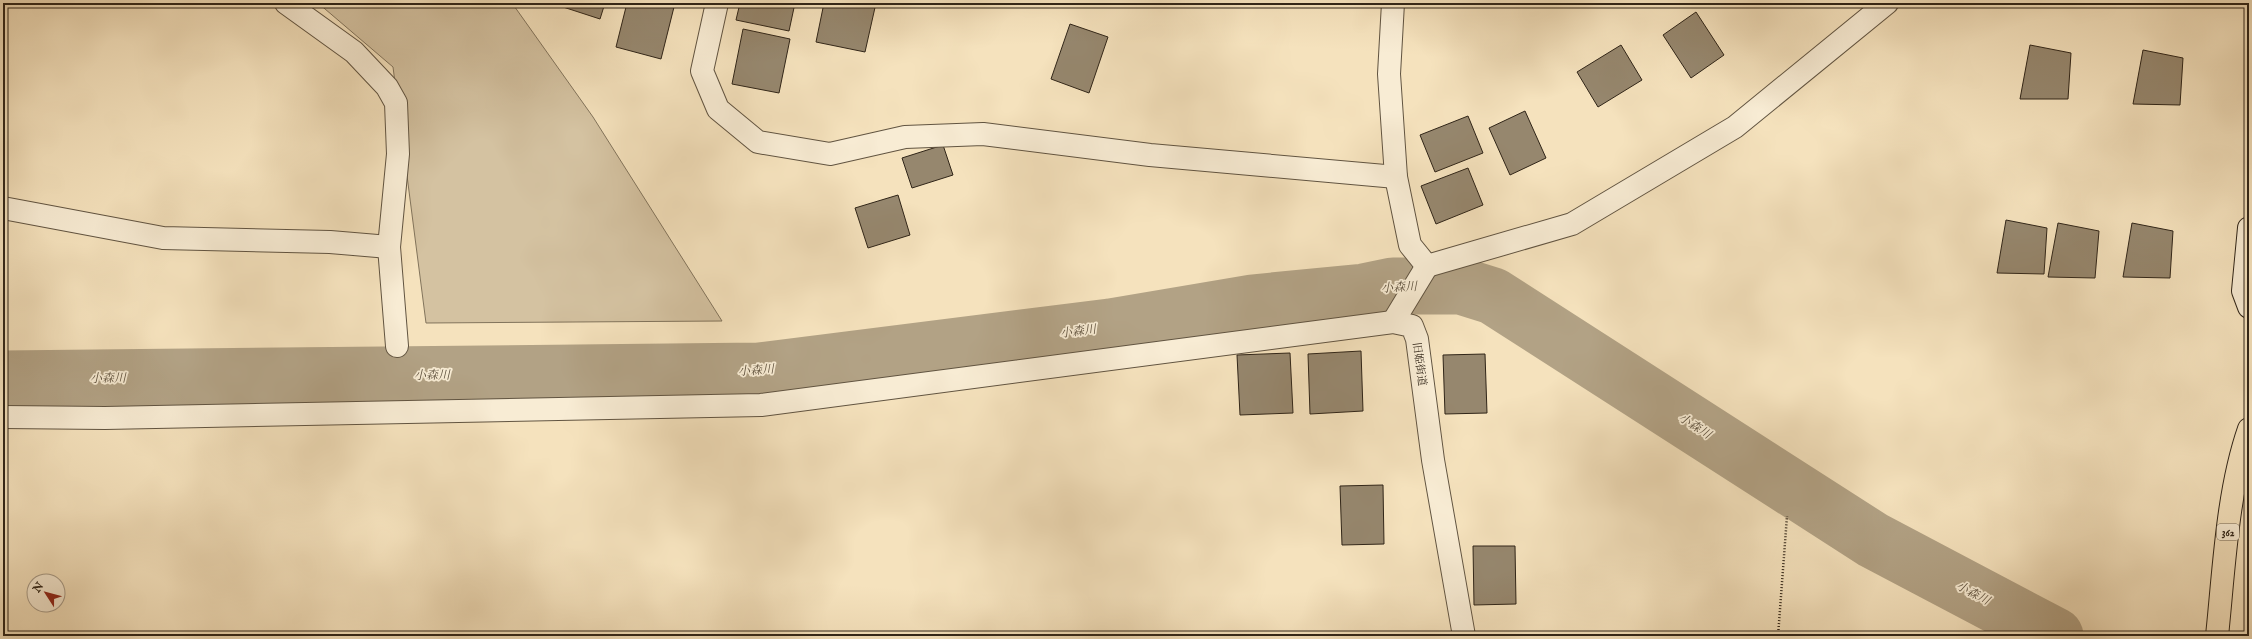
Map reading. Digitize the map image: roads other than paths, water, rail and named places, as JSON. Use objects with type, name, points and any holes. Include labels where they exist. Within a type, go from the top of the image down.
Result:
[{"type":"highway","name":"362","points":[[2217,636],[2230,516],[2244,442],[2249,429]]},
{"type":"street","points":[[286,3],[354,52],[387,88],[396,103],[398,154],[389,248],[397,346]]},
{"type":"street","points":[[717,3],[702,71],[718,109],[758,142],[830,154],[905,137],[983,134],[1150,155],[1396,178]]},
{"type":"street","points":[[1393,3],[1389,74],[1396,178],[1410,245],[1427,266]]},
{"type":"street","points":[[3,417],[113,418],[761,405],[1393,322],[1427,266],[1572,224],[1735,127],[1887,3]]},
{"type":"street","points":[[3,208],[163,238],[330,242],[389,248]]},
{"type":"street","points":[[2249,228],[2243,291],[2249,307]]},
{"type":"street","name":"旧姫街道","points":[[1393,322],[1412,326],[1417,339],[1433,460],[1464,636]]},
{"type":"waterway","name":"小森川","points":[[3,379],[759,371],[1110,327],[1252,303],[1364,292],[1393,286],[1461,286],[1493,296],[1873,540],[2055,636]]}]
